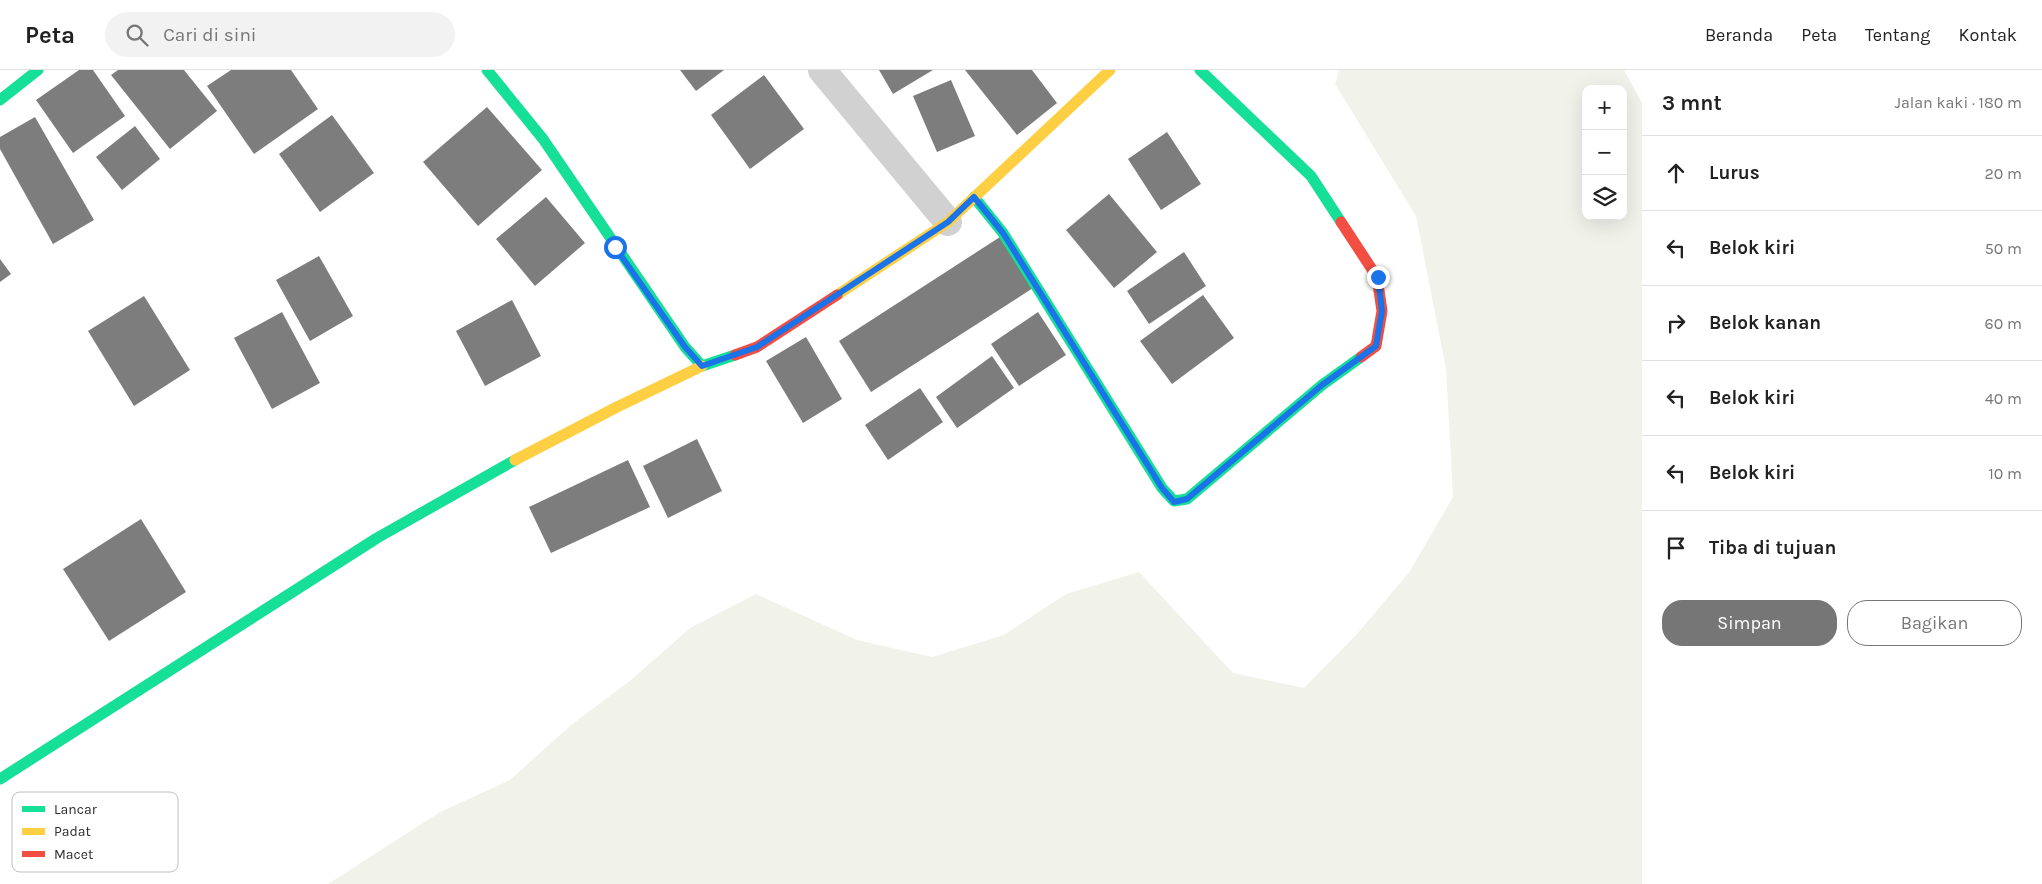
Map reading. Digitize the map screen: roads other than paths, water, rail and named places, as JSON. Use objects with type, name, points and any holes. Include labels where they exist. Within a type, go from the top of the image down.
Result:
[{"type":"street","points":[[0,100],[38,70]]},
{"type":"street","points":[[487,70],[543,139],[680,339],[702,366]]},
{"type":"street","points":[[822,70],[948,222]]},
{"type":"street","points":[[0,779],[184,664],[377,538],[525,455],[617,407],[702,366],[757,347],[948,222],[1110,70]]},
{"type":"street","points":[[974,197],[1003,233],[1162,488],[1174,502],[1187,499],[1322,385],[1376,346],[1382,311],[1378,277],[1311,176],[1200,70]]}]
